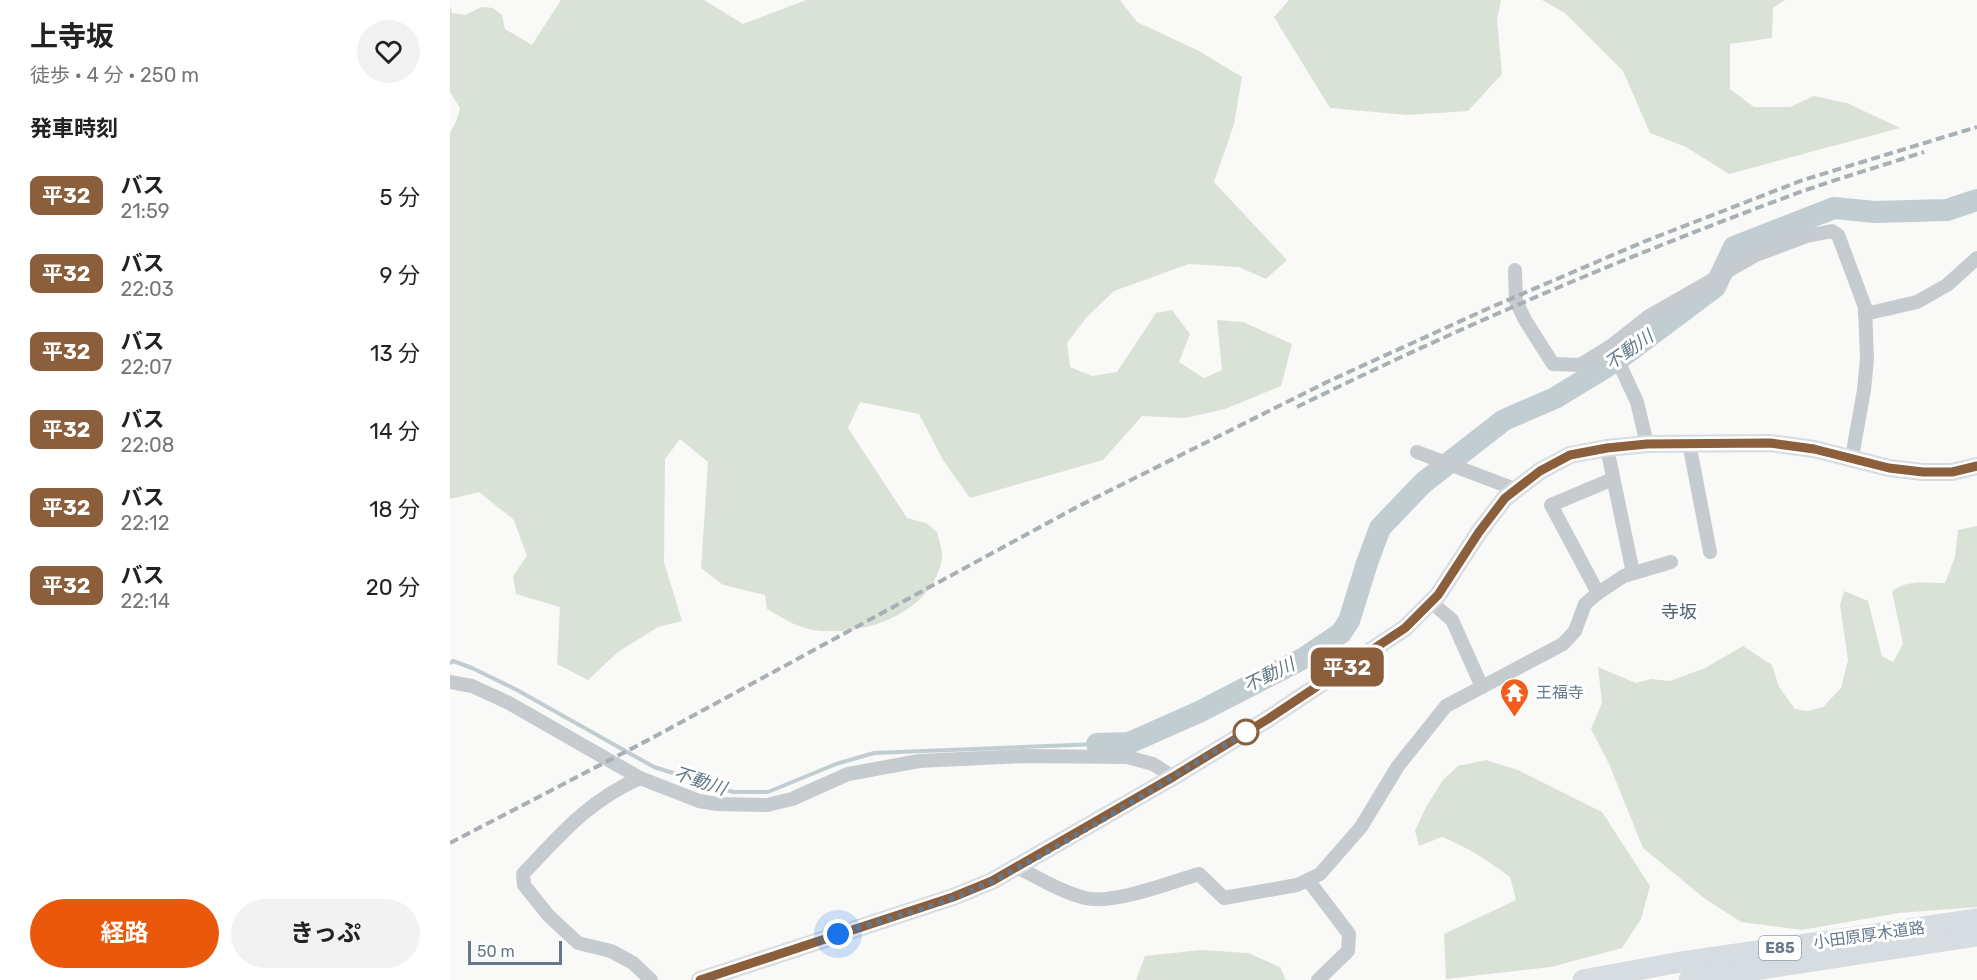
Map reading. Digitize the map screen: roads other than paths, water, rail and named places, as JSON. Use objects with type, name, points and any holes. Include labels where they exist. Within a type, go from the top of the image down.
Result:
[{"type":"highway","name":"小田原厚木道路","points":[[1583,980],[1675,963],[1977,919]]},
{"type":"highway","name":"小田原厚木道路","points":[[1689,980],[1977,936]]},
{"type":"main road","points":[[700,980],[953,897],[992,881],[1173,777],[1268,719],[1405,628],[1431,602],[1493,513],[1515,489],[1540,471],[1570,455],[1647,444],[1770,443],[1852,457],[1889,468],[1923,472],[1952,472],[1977,466]]},
{"type":"street","points":[[1515,270],[1516,301],[1525,320],[1553,364],[1580,365],[1611,346],[1649,316],[1756,255],[1807,236],[1832,231],[1838,235],[1865,308],[1867,359],[1852,457]]},
{"type":"street","points":[[1865,314],[1917,302],[1947,285],[1977,258]]},
{"type":"street","points":[[1611,346],[1637,402],[1647,444]]},
{"type":"street","points":[[1689,443],[1710,552]]},
{"type":"street","points":[[1607,448],[1633,573]]},
{"type":"street","points":[[1417,452],[1515,489]]},
{"type":"street","points":[[1598,593],[1551,504],[1613,479]]},
{"type":"street","points":[[1017,867],[1087,899],[1118,897],[1199,874],[1224,898],[1297,885],[1308,880],[1320,874],[1361,827],[1398,766],[1446,706],[1563,644],[1575,631],[1585,604],[1624,576],[1671,562]]},
{"type":"street","points":[[1431,602],[1452,620],[1482,687]]},
{"type":"street","points":[[450,682],[472,686],[509,703],[640,778],[699,801],[733,806],[776,803],[792,799],[848,774],[919,761],[1024,756],[1128,757],[1153,764],[1173,777]]},
{"type":"street","points":[[640,778],[617,788],[579,815],[522,874],[524,885],[548,915],[578,943],[610,951],[633,963],[651,980]]},
{"type":"street","points":[[1308,880],[1349,934],[1348,951],[1318,980]]},
{"type":"waterway","name":"不動川","points":[[1097,744],[1129,743],[1199,712],[1304,658],[1341,633],[1349,621],[1380,528],[1423,483],[1504,420],[1555,398],[1619,359],[1715,287],[1734,247],[1834,208],[1875,212],[1947,210],[1977,200]]},
{"type":"waterway","name":"不動川","points":[[450,663],[453,661],[472,668],[517,690],[654,767],[733,792],[768,792],[836,764],[874,753],[1097,744]]},
{"type":"railway","points":[[450,843],[652,738],[1077,507],[1329,381],[1487,309],[1643,242],[1803,180],[1977,127]]},
{"type":"railway","points":[[1297,407],[1547,292],[1674,240],[1803,191],[1924,152]]},
{"type":"place","name":"王福寺","points":[[1515,718]]},
{"type":"district","name":"寺坂","points":[[1679,612]]}]
